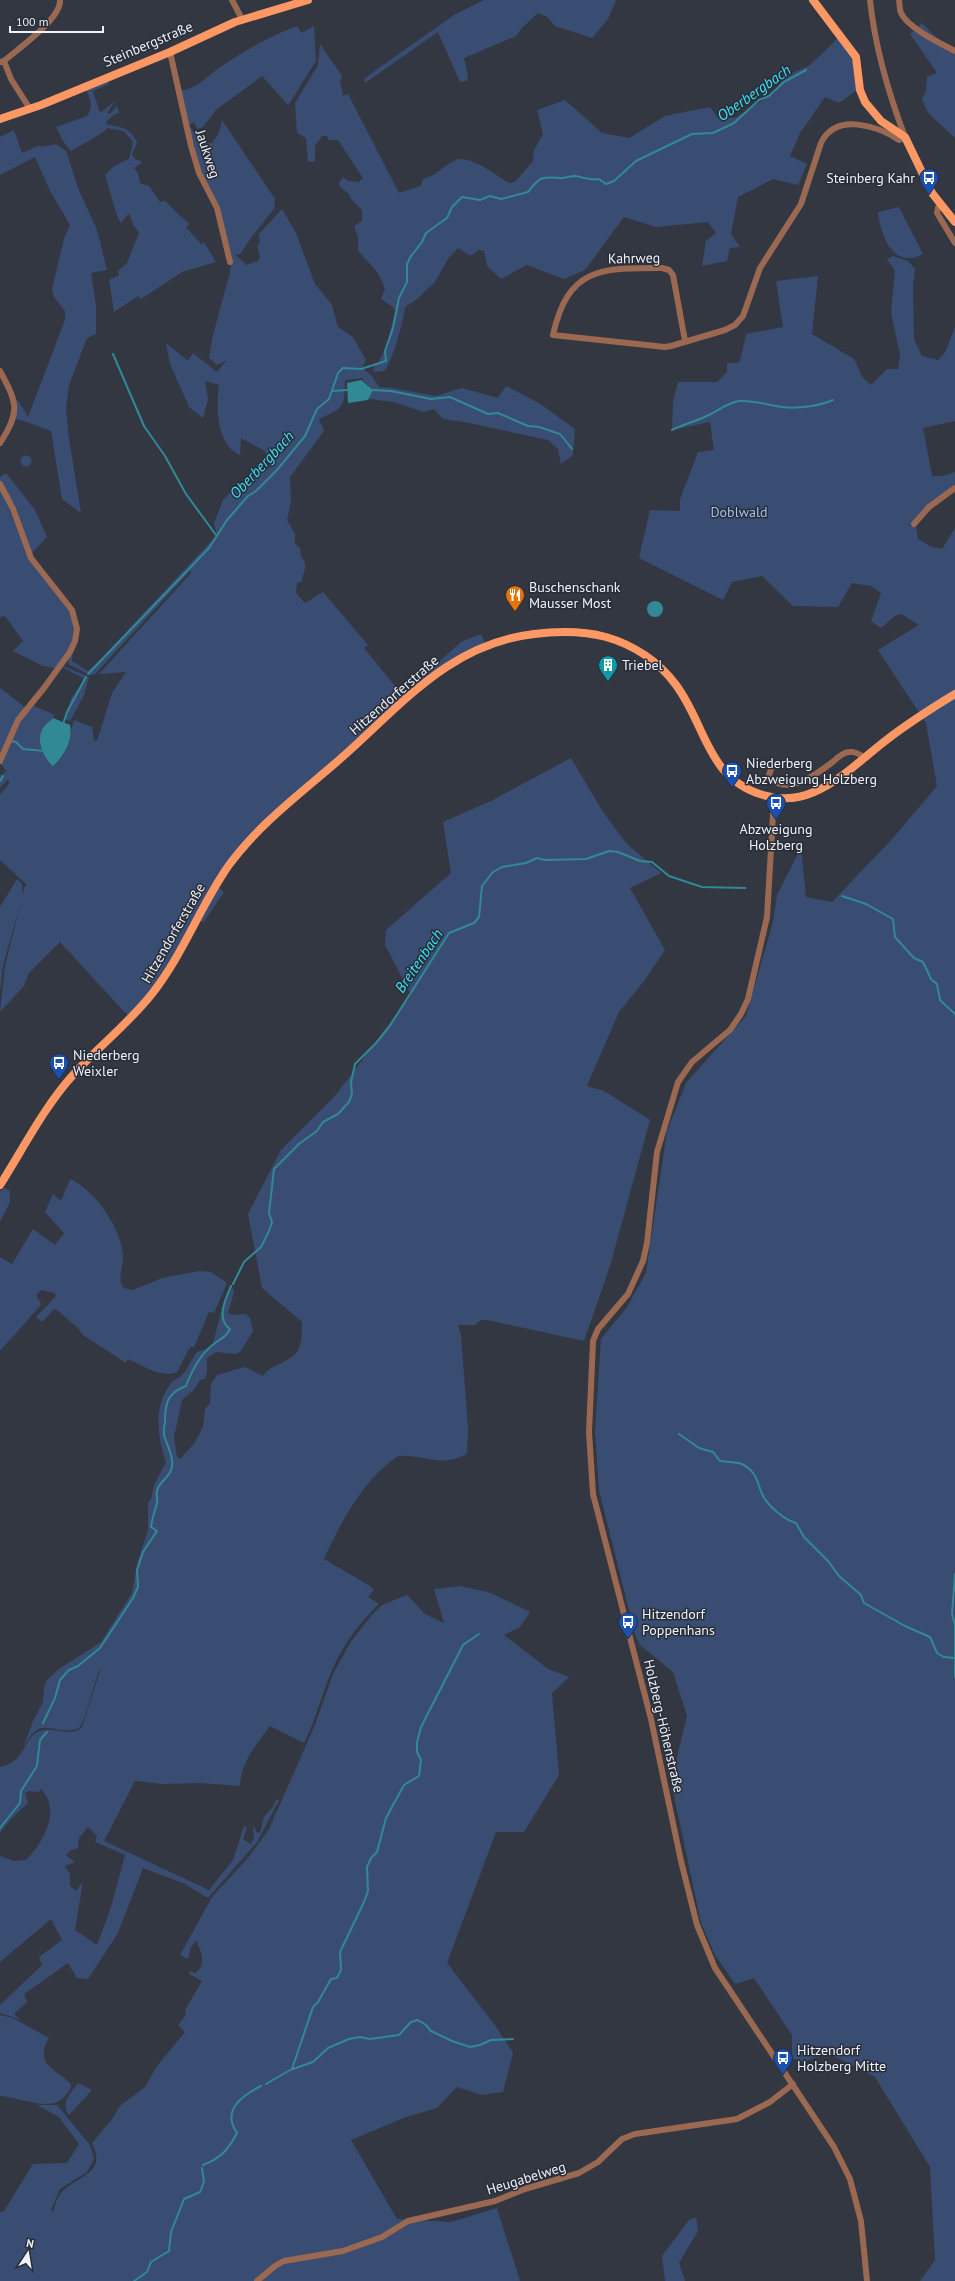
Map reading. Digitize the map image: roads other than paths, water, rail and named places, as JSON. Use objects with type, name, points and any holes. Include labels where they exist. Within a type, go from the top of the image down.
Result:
[{"type":"main road","name":"Steinbergstraße","points":[[0,119],[30,109],[170,52],[242,19],[308,0]]},
{"type":"main road","points":[[813,0],[856,57],[860,90],[865,102],[881,121],[905,137],[932,193],[939,204],[955,222]]},
{"type":"main road","name":"Hitzendorferstraße","points":[[0,1185],[63,1086],[133,1016],[158,986],[178,955],[216,884],[246,844],[264,824],[360,742],[423,684],[444,667],[473,651],[515,637],[551,632],[587,634],[626,644],[650,659],[678,687],[709,749],[727,774],[749,790],[774,798],[794,798],[819,790],[891,736],[955,694]]},
{"type":"street","points":[[30,109],[11,79],[2,61],[52,20],[60,8],[60,0]]},
{"type":"street","points":[[232,0],[242,19]]},
{"type":"street","points":[[870,0],[873,31],[884,79],[905,137]]},
{"type":"street","points":[[899,0],[900,12],[910,23],[930,38],[955,51]]},
{"type":"street","name":"Jaukweg","points":[[170,52],[191,146],[201,177],[217,208],[230,262]]},
{"type":"street","name":"Kahrweg","points":[[685,342],[673,275],[669,270],[662,268],[609,269],[587,276],[575,286],[565,302],[553,335],[660,347],[685,342],[730,328],[743,316],[760,268],[801,204],[821,143],[826,134],[841,127],[860,124],[876,127],[899,140],[905,137]]},
{"type":"street","points":[[939,204],[937,213],[955,243]]},
{"type":"street","points":[[0,371],[16,407],[0,443]]},
{"type":"street","points":[[0,484],[13,509],[31,558],[72,610],[77,629],[72,650],[18,720],[0,761]]},
{"type":"street","points":[[914,524],[929,507],[955,488]]},
{"type":"street","points":[[772,767],[769,776],[770,779],[781,784],[793,785],[806,780],[845,753],[854,752],[864,757]]},
{"type":"street","name":"Holzberg-Höhenstraße","points":[[774,798],[769,903],[763,940],[745,1007],[735,1023],[692,1062],[675,1089],[657,1152],[647,1243],[643,1261],[628,1294],[598,1329],[594,1341],[589,1432],[593,1494],[651,1719],[681,1861],[697,1925],[715,1968],[834,2147],[850,2179],[861,2221],[868,2281]]},
{"type":"street","name":"Heugabelweg","points":[[257,2281],[271,2269],[284,2262],[343,2251],[382,2237],[408,2221],[495,2201],[525,2189],[579,2173],[598,2162],[618,2143],[629,2136],[648,2131],[737,2119],[770,2102],[793,2084]]},
{"type":"waterway","name":"Oberbergbach","points":[[88,674],[209,548],[227,520],[248,496],[256,491],[277,470],[305,436],[317,409],[329,399],[338,373],[343,368],[361,369],[386,361],[385,351],[393,328],[399,298],[407,282],[407,264],[411,256],[422,242],[426,233],[447,218],[452,207],[462,197],[480,200],[490,196],[501,199],[528,192],[536,182],[542,178],[562,178],[575,176],[599,179],[606,184],[614,181],[636,161],[692,134],[713,133],[734,123],[759,100],[769,96],[784,82],[806,70]]},
{"type":"waterway","points":[[113,354],[144,426],[165,456],[186,494],[216,535]]},
{"type":"waterway","points":[[333,391],[347,390]]},
{"type":"waterway","points":[[372,390],[391,391],[431,399],[450,397],[488,414],[498,413],[528,426],[539,427],[560,434],[572,449]]},
{"type":"waterway","points":[[672,430],[713,413],[731,403],[739,401],[750,401],[795,408],[833,400]]},
{"type":"waterway","name":"Oberbergbach","points":[[63,724],[67,712],[86,677]]},
{"type":"waterway","name":"Oberbergbach","points":[[10,741],[16,742],[23,749],[45,751]]},
{"type":"waterway","name":"Oberbergbach","points":[[0,781],[3,776]]},
{"type":"waterway","name":"Breitenbach","points":[[233,1284],[244,1262],[261,1247],[269,1231],[272,1222],[269,1213],[274,1169],[299,1144],[317,1131],[323,1122],[338,1114],[349,1102],[352,1094],[351,1082],[355,1064],[376,1043],[389,1027],[449,933],[474,923],[479,917],[482,886],[493,872],[502,867],[526,863],[537,858],[545,860],[586,859],[609,851],[618,852],[640,861],[652,862],[669,876],[702,887],[745,888]]},
{"type":"waterway","points":[[842,896],[866,904],[893,919],[895,937],[914,958],[923,962],[931,979],[937,984],[940,1000],[955,1014]]},
{"type":"waterway","name":"Breitenbach","points":[[43,1723],[55,1698],[60,1680],[69,1670],[78,1666],[100,1648],[133,1598],[138,1587],[137,1570],[143,1552],[157,1531],[151,1527],[157,1503],[157,1490],[167,1477],[172,1466],[171,1454],[164,1435],[168,1400],[175,1392],[186,1386],[201,1357],[210,1347],[225,1336],[230,1329],[223,1320],[223,1309],[231,1286]]},
{"type":"waterway","points":[[679,1434],[699,1448],[713,1452],[720,1461],[740,1463],[747,1467],[753,1473],[762,1494],[768,1503],[776,1512],[786,1519],[796,1523],[804,1537],[828,1561],[839,1576],[861,1595],[864,1603],[905,1626],[930,1637],[937,1653],[944,1657],[954,1658]]},
{"type":"waterway","points":[[955,1574],[952,1614],[955,1625],[955,1677]]},
{"type":"waterway","points":[[266,2084],[292,2069],[313,2007],[318,2002],[331,1979],[337,1978],[341,1970],[340,1952],[368,1891],[367,1867],[371,1858],[377,1852],[386,1818],[404,1785],[419,1776],[421,1760],[417,1752],[417,1742],[421,1727],[463,1645],[479,1634]]},
{"type":"waterway","name":"Breitenbach","points":[[0,1828],[20,1803],[21,1791],[37,1766],[40,1740],[47,1732]]},
{"type":"waterway","points":[[293,2069],[313,2062],[328,2048],[349,2039],[360,2037],[370,2039],[399,2035],[411,2022],[418,2020],[426,2025],[431,2031],[452,2041],[470,2047],[480,2045],[491,2040],[513,2039]]},
{"type":"waterway","points":[[203,2165],[223,2153],[237,2133],[231,2117],[236,2104],[247,2094],[261,2086]]},
{"type":"waterway","points":[[134,2281],[147,2272],[151,2262],[169,2251],[171,2232],[184,2199],[200,2192],[204,2182],[202,2168]]},
{"type":"place","name":"Steinberg Kahr","points":[[929,195]]},
{"type":"place","name":"Buschenschank Mausser Most","points":[[515,612]]},
{"type":"place","name":"Triebel","points":[[608,682]]},
{"type":"place","name":"Niederberg Abzweigung Holzberg","points":[[732,788]]},
{"type":"place","name":"Abzweigung Holzberg","points":[[776,820]]},
{"type":"place","name":"Niederberg Weixler","points":[[59,1080]]},
{"type":"place","name":"Hitzendorf Poppenhans","points":[[628,1639]]},
{"type":"place","name":"Hitzendorf Holzberg Mitte","points":[[783,2075]]},
{"type":"park label","name":"Doblwald","points":[[739,512]]}]
